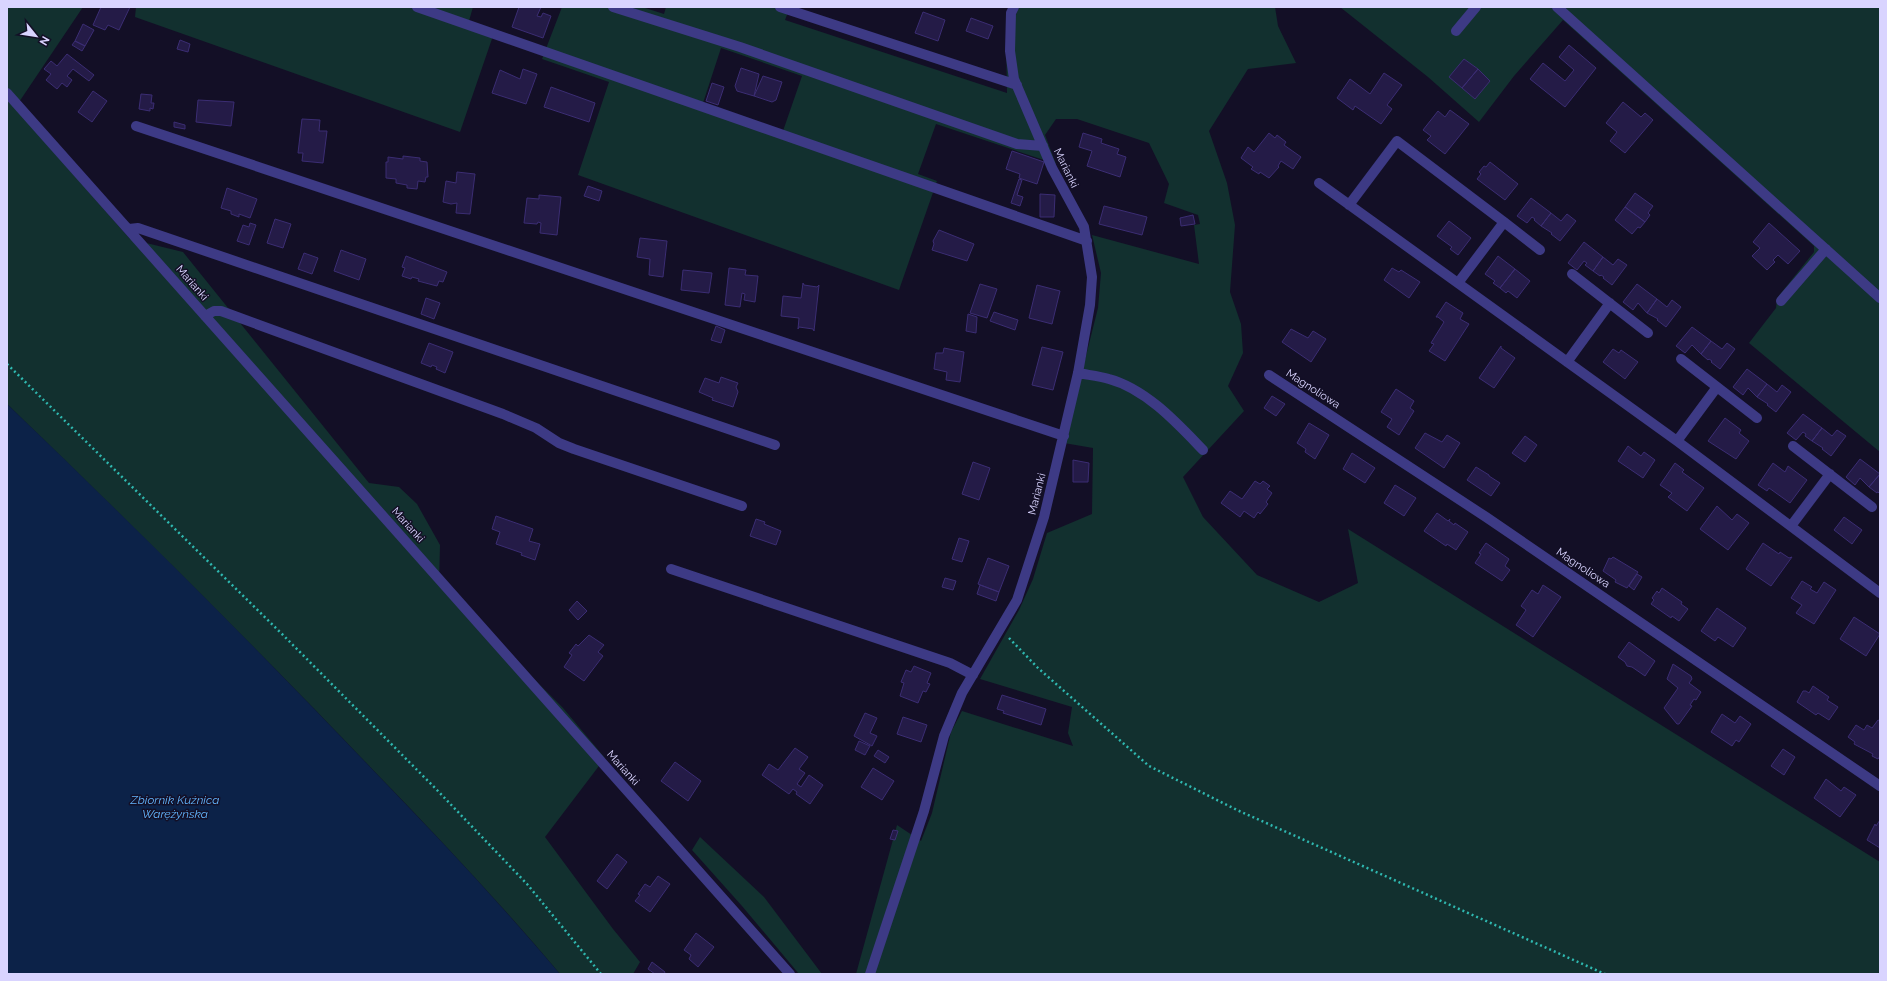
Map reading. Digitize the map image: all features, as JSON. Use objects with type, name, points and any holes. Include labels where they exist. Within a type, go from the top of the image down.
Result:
[{"type":"street","points":[[417,7],[1087,241]]},
{"type":"street","points":[[613,7],[740,47],[1017,144],[1043,146]]},
{"type":"street","points":[[780,7],[1017,85]]},
{"type":"street","name":"Marianki","points":[[870,974],[924,811],[944,736],[962,693],[1017,600],[1044,517],[1078,373],[1090,306],[1092,277],[1084,227],[1052,168],[1017,85],[1010,52],[1011,13],[1014,7]]},
{"type":"street","points":[[1456,31],[1476,7]]},
{"type":"street","points":[[1557,7],[1880,298]]},
{"type":"street","name":"Marianki","points":[[7,93],[790,974]]},
{"type":"street","points":[[136,126],[1064,436]]},
{"type":"street","points":[[1349,205],[1397,141],[1540,250]]},
{"type":"street","points":[[1319,183],[1677,441],[1880,593]]},
{"type":"street","points":[[1458,283],[1504,222]]},
{"type":"street","points":[[128,229],[138,228],[775,445]]},
{"type":"street","points":[[1781,301],[1826,249]]},
{"type":"street","points":[[1572,274],[1648,333]]},
{"type":"street","points":[[1567,362],[1610,303]]},
{"type":"street","points":[[205,316],[214,311],[228,314],[502,414],[536,428],[559,443],[574,449],[742,506]]},
{"type":"street","points":[[1681,359],[1757,418]]},
{"type":"street","points":[[1078,373],[1110,379],[1145,396],[1174,420],[1203,450]]},
{"type":"street","name":"Magnoliowa","points":[[1269,375],[1486,517],[1880,786]]},
{"type":"street","points":[[1677,441],[1717,387]]},
{"type":"street","points":[[1793,446],[1872,507]]},
{"type":"street","points":[[1791,526],[1830,474]]},
{"type":"street","points":[[671,569],[936,658],[959,667],[973,675]]},
{"type":"path","points":[[7,364],[284,636],[441,794],[527,884],[601,974]]},
{"type":"path","points":[[1000,629],[1038,668],[1149,766],[1237,810],[1605,974]]},
{"type":"green space","points":[[7,7],[83,7],[15,108],[130,239],[183,252],[369,483],[399,487],[417,504],[440,545],[439,584],[563,708],[605,758],[545,837],[613,929],[640,962],[633,974],[560,974],[469,871],[329,724],[100,494],[7,404]]},
{"type":"green space","points":[[136,7],[473,7],[469,21],[495,30],[460,132],[135,17]]},
{"type":"green space","points":[[562,7],[642,7],[664,14],[666,7],[790,7],[785,20],[1007,93],[1006,40],[1019,7],[1275,7],[1278,26],[1296,63],[1248,69],[1209,131],[1227,183],[1235,225],[1230,292],[1241,324],[1243,353],[1228,386],[1244,411],[1183,477],[1203,517],[1257,575],[1319,602],[1358,583],[1348,529],[1880,862],[1880,974],[856,974],[897,825],[921,841],[932,813],[951,732],[962,711],[1073,746],[1068,733],[1072,707],[980,679],[1019,610],[1033,579],[1047,533],[1092,514],[1093,448],[1064,443],[1098,308],[1101,273],[1092,235],[1199,264],[1194,225],[1200,224],[1198,215],[1164,203],[1169,184],[1149,143],[1077,119],[1056,119],[1045,135],[1056,164],[936,124],[918,174],[937,181],[899,290],[578,175],[609,82],[542,59]],"holes":[[[721,48],[802,76],[783,131],[703,103]]]},
{"type":"green space","points":[[1340,7],[1880,7],[1880,452],[1749,343],[1776,308],[1777,298],[1814,252],[1814,246],[1563,20],[1514,76],[1479,122],[1428,77]]},
{"type":"green space","points":[[700,837],[764,897],[822,974],[799,974],[742,906],[692,850]]},
{"type":"water","name":"Zbiornik Kuźnica Warężyńska","points":[[7,404],[191,584],[327,722],[420,818],[560,974],[7,974]]},
{"type":"building","points":[[101,7],[130,7],[119,30],[108,25],[105,30],[93,25]]},
{"type":"building","points":[[519,7],[541,7],[537,16],[541,17],[543,13],[551,16],[543,38],[512,27]]},
{"type":"building","points":[[923,12],[945,20],[938,41],[915,33]]},
{"type":"building","points":[[971,18],[993,26],[988,39],[966,31]]},
{"type":"building","points":[[83,24],[94,30],[85,46],[75,41]]},
{"type":"building","points":[[180,40],[190,44],[188,52],[177,49]]},
{"type":"building","points":[[75,41],[85,46],[82,51],[72,45]]},
{"type":"building","points":[[1569,45],[1596,68],[1565,107],[1530,79],[1543,63],[1565,81],[1574,70],[1559,57]]},
{"type":"building","points":[[67,54],[94,75],[89,81],[73,69],[67,76],[72,80],[67,87],[62,83],[57,89],[46,80],[51,74],[44,69],[51,61],[57,66]]},
{"type":"building","points":[[1464,59],[1478,69],[1462,88],[1449,77]]},
{"type":"building","points":[[741,68],[759,74],[754,96],[737,91],[735,86]]},
{"type":"building","points":[[523,69],[537,74],[526,104],[492,93],[500,70],[520,79]]},
{"type":"building","points":[[1478,69],[1490,81],[1475,99],[1462,88]]},
{"type":"building","points":[[1384,73],[1402,85],[1387,105],[1392,109],[1381,124],[1355,106],[1353,110],[1337,98],[1350,79],[1370,94]]},
{"type":"building","points":[[763,76],[782,82],[776,100],[772,102],[754,96]]},
{"type":"building","points":[[712,83],[724,87],[718,105],[706,101]]},
{"type":"building","points":[[551,87],[595,103],[589,122],[544,107]]},
{"type":"building","points":[[93,91],[107,101],[92,122],[78,112]]},
{"type":"building","points":[[141,94],[152,95],[151,103],[154,103],[153,109],[150,108],[150,111],[139,109]]},
{"type":"building","points":[[198,100],[234,102],[231,126],[196,122]]},
{"type":"building","points":[[1623,102],[1641,117],[1645,113],[1653,120],[1625,153],[1610,141],[1617,132],[1606,123]]},
{"type":"building","points":[[1450,110],[1469,124],[1445,154],[1427,140],[1431,136],[1423,130],[1438,111],[1445,117]]},
{"type":"building","points":[[302,119],[320,120],[319,131],[327,131],[323,163],[302,161],[303,153],[298,153]]},
{"type":"building","points":[[174,122],[185,125],[185,129],[174,127]]},
{"type":"building","points":[[1083,133],[1102,139],[1101,143],[1119,149],[1117,154],[1126,157],[1120,177],[1087,166],[1092,151],[1079,147]]},
{"type":"building","points":[[1269,133],[1275,138],[1277,135],[1286,142],[1284,145],[1301,157],[1293,169],[1281,161],[1278,166],[1279,167],[1269,178],[1260,172],[1259,174],[1251,169],[1253,167],[1241,158],[1248,147],[1254,152]]},
{"type":"building","points":[[1012,151],[1044,162],[1037,184],[1019,178],[1020,174],[1006,169]]},
{"type":"building","points":[[403,156],[420,158],[420,161],[427,162],[428,177],[426,177],[425,182],[418,181],[417,189],[407,188],[407,185],[396,183],[396,179],[386,178],[386,162],[388,162],[388,157],[403,159]]},
{"type":"building","points":[[1490,162],[1518,184],[1505,200],[1477,179],[1481,174],[1479,172]]},
{"type":"building","points":[[457,172],[475,174],[470,214],[456,213],[457,203],[451,204],[443,202],[446,181],[456,183]]},
{"type":"building","points":[[1019,179],[1022,180],[1017,195],[1023,197],[1020,206],[1011,203]]},
{"type":"building","points":[[588,186],[602,191],[599,201],[584,196]]},
{"type":"building","points":[[227,188],[257,199],[250,218],[239,214],[239,217],[231,214],[231,211],[221,208]]},
{"type":"building","points":[[1635,193],[1653,206],[1648,213],[1650,215],[1645,222],[1625,207]]},
{"type":"building","points":[[1040,194],[1055,195],[1054,217],[1040,217]]},
{"type":"building","points":[[539,195],[561,197],[557,235],[540,233],[541,223],[524,223],[527,198],[539,199]]},
{"type":"building","points":[[1531,198],[1551,213],[1541,226],[1532,217],[1527,223],[1517,216]]},
{"type":"building","points":[[1104,206],[1147,217],[1142,235],[1099,224]]},
{"type":"building","points":[[1625,207],[1645,222],[1632,234],[1615,220]]},
{"type":"building","points":[[1551,213],[1561,221],[1567,214],[1576,221],[1560,241],[1551,234],[1552,233],[1541,226]]},
{"type":"building","points":[[1193,215],[1195,224],[1181,226],[1180,218]]},
{"type":"building","points":[[275,219],[291,224],[283,248],[267,243]]},
{"type":"building","points":[[1449,221],[1471,238],[1458,255],[1450,249],[1452,247],[1437,236]]},
{"type":"building","points":[[250,223],[256,225],[249,245],[237,241],[243,225],[249,227]]},
{"type":"building","points":[[1769,223],[1800,251],[1788,264],[1778,255],[1773,260],[1775,262],[1767,270],[1752,256],[1760,248],[1753,242]]},
{"type":"building","points":[[939,230],[974,244],[967,261],[932,250],[934,244],[933,241]]},
{"type":"building","points":[[640,238],[667,241],[663,277],[649,275],[650,259],[637,257]]},
{"type":"building","points":[[1584,242],[1603,257],[1593,271],[1585,265],[1587,263],[1584,261],[1577,270],[1568,263]]},
{"type":"building","points":[[341,250],[366,259],[359,280],[334,271]]},
{"type":"building","points":[[304,253],[318,258],[312,274],[298,269]]},
{"type":"building","points":[[406,256],[447,272],[443,282],[439,281],[437,286],[418,281],[419,279],[412,277],[411,279],[402,276],[405,268],[402,267]]},
{"type":"building","points":[[1498,256],[1515,269],[1500,288],[1493,283],[1495,281],[1485,274]]},
{"type":"building","points":[[1603,257],[1613,265],[1618,259],[1627,265],[1612,285],[1603,278],[1604,277],[1593,271]]},
{"type":"building","points":[[729,268],[746,270],[745,275],[758,276],[755,302],[744,300],[745,294],[742,293],[740,307],[725,305]]},
{"type":"building","points":[[1392,268],[1399,272],[1401,270],[1420,282],[1409,298],[1384,280]]},
{"type":"building","points":[[1515,269],[1530,281],[1517,298],[1508,291],[1506,293],[1500,288]]},
{"type":"building","points":[[683,270],[712,273],[709,293],[681,290]]},
{"type":"building","points":[[803,283],[804,285],[817,287],[819,285],[814,331],[813,329],[799,327],[798,329],[799,318],[781,316],[783,296],[801,298]]},
{"type":"building","points":[[980,284],[997,289],[987,318],[970,313]]},
{"type":"building","points":[[1637,284],[1657,299],[1647,313],[1638,303],[1633,310],[1623,302]]},
{"type":"building","points":[[1037,285],[1060,291],[1052,324],[1029,318]]},
{"type":"building","points":[[426,298],[440,303],[434,319],[421,314]]},
{"type":"building","points":[[1657,299],[1667,307],[1672,300],[1681,307],[1666,327],[1657,320],[1658,319],[1647,313]]},
{"type":"building","points":[[1446,302],[1463,313],[1460,319],[1469,324],[1445,361],[1429,351],[1434,344],[1431,343],[1444,322],[1436,317]]},
{"type":"building","points":[[994,312],[1018,320],[1015,330],[990,321]]},
{"type":"building","points":[[968,314],[977,317],[976,333],[966,331]]},
{"type":"building","points":[[716,326],[725,330],[721,343],[711,340]]},
{"type":"building","points":[[1692,327],[1711,341],[1701,354],[1692,345],[1685,353],[1676,346]]},
{"type":"building","points":[[1291,329],[1308,338],[1313,331],[1326,339],[1311,362],[1282,342]]},
{"type":"building","points":[[1711,341],[1722,349],[1727,343],[1735,349],[1720,369],[1711,362],[1712,361],[1709,359],[1708,360],[1701,354]]},
{"type":"building","points":[[429,343],[453,352],[445,373],[436,369],[437,367],[432,365],[431,367],[421,363]]},
{"type":"building","points":[[1501,346],[1501,348],[1515,358],[1494,388],[1479,378]]},
{"type":"building","points":[[1042,347],[1063,352],[1053,390],[1032,385]]},
{"type":"building","points":[[944,348],[964,352],[960,382],[946,380],[947,372],[934,369],[936,353],[943,353]]},
{"type":"building","points":[[1613,349],[1619,353],[1621,350],[1638,362],[1625,379],[1603,362]]},
{"type":"building","points":[[1747,369],[1767,384],[1757,397],[1748,388],[1743,395],[1733,387]]},
{"type":"building","points":[[721,377],[738,383],[736,387],[738,392],[733,407],[712,400],[713,398],[699,392],[705,378],[719,383]]},
{"type":"building","points":[[1767,384],[1777,392],[1782,385],[1791,392],[1776,412],[1767,405],[1768,404],[1757,397]]},
{"type":"building","points":[[1396,389],[1414,401],[1410,408],[1414,411],[1399,435],[1387,427],[1392,419],[1381,412]]},
{"type":"building","points":[[1272,396],[1285,404],[1276,416],[1264,408]]},
{"type":"building","points":[[1803,414],[1822,428],[1812,441],[1805,436],[1806,434],[1803,432],[1796,440],[1787,433]]},
{"type":"building","points":[[1725,418],[1741,430],[1739,433],[1749,441],[1736,459],[1708,441]]},
{"type":"building","points":[[1309,423],[1329,435],[1315,459],[1305,452],[1306,449],[1297,443]]},
{"type":"building","points":[[1822,428],[1832,436],[1837,430],[1846,436],[1831,456],[1822,449],[1823,448],[1812,441]]},
{"type":"building","points":[[1425,433],[1442,442],[1447,435],[1460,443],[1444,468],[1415,448]]},
{"type":"building","points":[[1525,436],[1537,445],[1525,462],[1512,453]]},
{"type":"building","points":[[1628,446],[1641,456],[1644,452],[1655,460],[1643,478],[1618,461]]},
{"type":"building","points":[[1352,453],[1375,468],[1365,483],[1343,469]]},
{"type":"building","points":[[1860,459],[1880,474],[1869,487],[1860,478],[1855,485],[1846,477]]},
{"type":"building","points":[[1073,460],[1089,463],[1088,482],[1073,482]]},
{"type":"building","points":[[973,462],[990,468],[979,500],[962,494]]},
{"type":"building","points":[[1675,463],[1684,470],[1682,472],[1704,488],[1687,511],[1668,497],[1672,493],[1660,485]]},
{"type":"building","points":[[1773,463],[1785,472],[1788,466],[1807,480],[1790,503],[1769,488],[1767,491],[1758,485]]},
{"type":"building","points":[[1476,467],[1500,483],[1491,496],[1467,480]]},
{"type":"building","points":[[1880,474],[1880,493],[1877,493],[1869,487]]},
{"type":"building","points":[[1255,481],[1260,484],[1263,481],[1270,486],[1267,489],[1272,493],[1266,502],[1268,504],[1260,514],[1258,512],[1254,518],[1244,511],[1240,517],[1221,503],[1230,491],[1242,499]]},
{"type":"building","points":[[1395,485],[1416,498],[1404,516],[1384,503]]},
{"type":"building","points":[[1717,506],[1732,520],[1737,514],[1749,523],[1728,550],[1700,529]]},
{"type":"building","points":[[1437,513],[1448,521],[1450,519],[1449,521],[1454,525],[1455,523],[1468,532],[1456,550],[1447,544],[1446,546],[1424,531]]},
{"type":"building","points":[[496,516],[533,529],[529,541],[540,544],[535,560],[521,555],[522,553],[496,544],[500,532],[492,529]]},
{"type":"building","points":[[1844,517],[1862,530],[1852,544],[1834,530]]},
{"type":"building","points":[[756,519],[781,531],[776,545],[750,536]]},
{"type":"building","points":[[959,538],[969,541],[962,562],[952,559]]},
{"type":"building","points":[[1486,543],[1509,559],[1505,566],[1510,570],[1502,581],[1475,563],[1481,554],[1479,553]]},
{"type":"building","points":[[1763,543],[1779,554],[1780,552],[1789,558],[1792,557],[1771,586],[1746,569]]},
{"type":"building","points":[[1613,557],[1638,572],[1627,588],[1615,582],[1616,580],[1603,571],[1609,558],[1611,559]]},
{"type":"building","points":[[988,558],[1009,566],[999,592],[978,584]]},
{"type":"building","points":[[1637,574],[1642,577],[1634,590],[1629,586]]},
{"type":"building","points":[[945,578],[956,581],[953,590],[942,587]]},
{"type":"building","points":[[1802,581],[1812,587],[1810,589],[1817,593],[1824,582],[1836,590],[1814,624],[1796,613],[1802,605],[1791,598]]},
{"type":"building","points":[[980,585],[999,592],[996,601],[977,594]]},
{"type":"building","points":[[1543,585],[1561,597],[1533,637],[1516,625],[1526,610],[1521,606],[1532,590],[1538,594]]},
{"type":"building","points":[[1662,588],[1682,602],[1681,604],[1688,609],[1679,621],[1672,616],[1671,618],[1651,604],[1654,600],[1652,598],[1657,591],[1659,593]]},
{"type":"building","points":[[577,601],[587,611],[578,620],[569,610]]},
{"type":"building","points":[[1717,608],[1746,628],[1733,647],[1718,637],[1715,641],[1701,631]]},
{"type":"building","points":[[1854,617],[1880,634],[1866,656],[1840,639]]},
{"type":"building","points":[[589,635],[604,645],[598,652],[603,656],[584,681],[564,667],[572,655],[569,653],[576,644],[578,646]]},
{"type":"building","points":[[1629,642],[1655,661],[1645,676],[1632,667],[1627,666],[1625,662],[1618,657]]},
{"type":"building","points":[[1673,664],[1691,676],[1692,679],[1689,683],[1701,692],[1696,700],[1694,699],[1690,705],[1692,706],[1679,724],[1677,724],[1664,708],[1678,688],[1667,679]]},
{"type":"building","points":[[914,666],[931,673],[927,683],[930,684],[926,692],[923,691],[918,703],[900,696],[904,683],[901,682],[906,670],[911,672]]},
{"type":"building","points":[[1813,686],[1829,697],[1827,700],[1838,707],[1829,720],[1818,713],[1816,715],[1797,702],[1803,691],[1809,693]]},
{"type":"building","points":[[1002,695],[1046,709],[1041,725],[1003,713],[1004,711],[997,709]]},
{"type":"building","points":[[865,713],[877,718],[870,733],[877,736],[872,746],[854,736]]},
{"type":"building","points":[[1722,714],[1735,723],[1740,716],[1751,724],[1739,742],[1736,740],[1732,746],[1711,732]]},
{"type":"building","points":[[903,717],[927,725],[921,742],[897,734]]},
{"type":"building","points":[[1878,720],[1880,721],[1880,756],[1878,759],[1872,756],[1873,754],[1854,744],[1855,742],[1848,737],[1856,725],[1864,730],[1867,725],[1872,728]]},
{"type":"building","points":[[859,741],[870,746],[865,755],[855,750]]},
{"type":"building","points":[[795,748],[808,757],[799,769],[805,773],[797,784],[801,787],[809,775],[823,785],[810,804],[796,794],[797,792],[793,789],[789,794],[762,775],[769,764],[778,770]]},
{"type":"building","points":[[1783,749],[1795,757],[1784,775],[1771,766]]},
{"type":"building","points":[[878,750],[889,757],[885,763],[874,756]]},
{"type":"building","points":[[675,762],[701,781],[688,801],[661,781]]},
{"type":"building","points":[[873,768],[894,781],[882,800],[861,787]]},
{"type":"building","points":[[1826,779],[1841,791],[1844,787],[1856,795],[1840,817],[1814,798]]},
{"type":"building","points":[[1880,820],[1880,848],[1867,840],[1875,824],[1876,826]]},
{"type":"building","points":[[893,830],[898,831],[895,840],[890,839]]},
{"type":"building","points":[[617,854],[627,862],[607,889],[597,881]]},
{"type":"building","points":[[658,876],[670,884],[650,912],[635,901],[640,895],[638,894],[645,884],[650,887]]},
{"type":"building","points":[[696,933],[714,947],[698,967],[689,959],[691,955],[684,950]]},
{"type":"building","points":[[652,962],[665,972],[664,974],[655,974],[648,969]]}]
